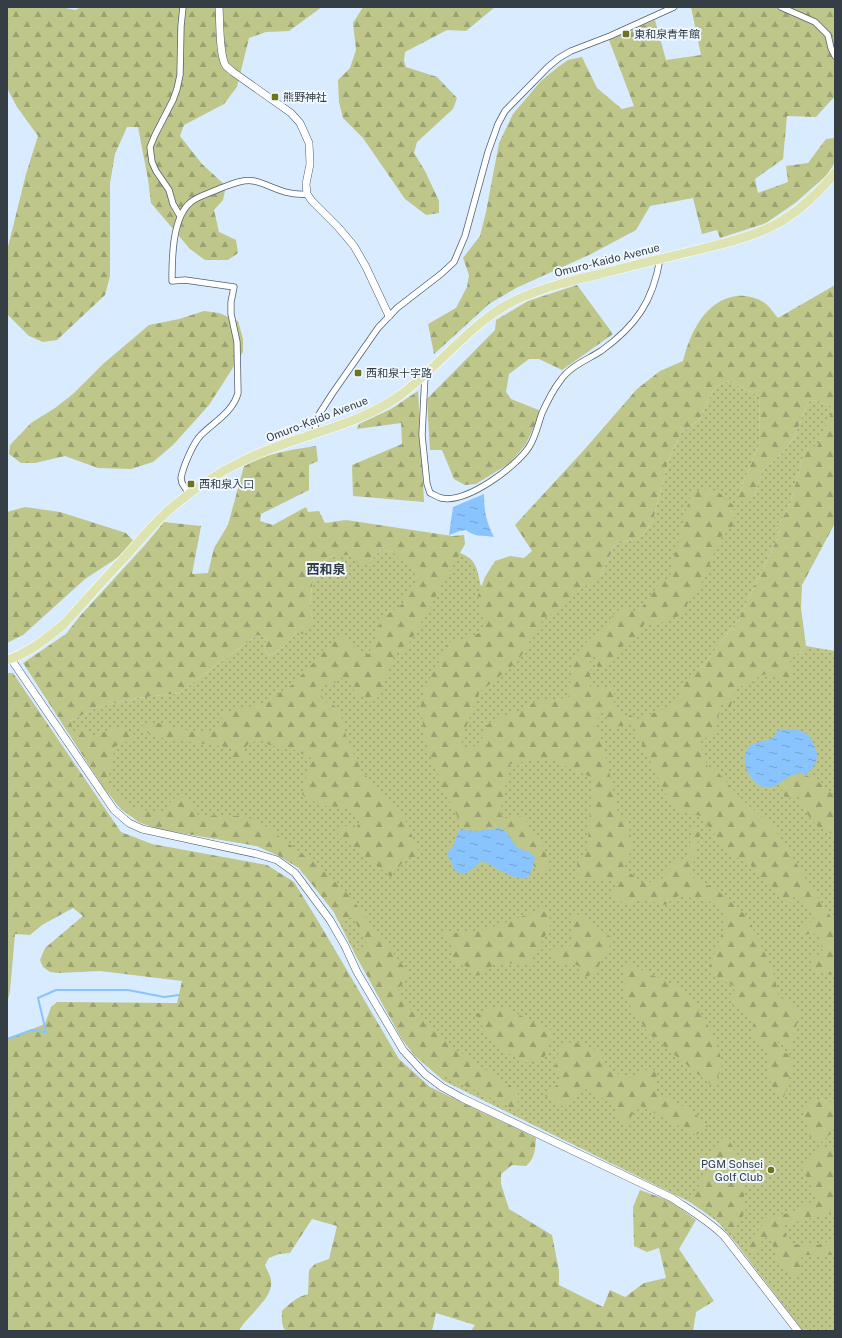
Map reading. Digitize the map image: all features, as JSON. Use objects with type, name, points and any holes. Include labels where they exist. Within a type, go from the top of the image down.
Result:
[{"type":"main road","name":"Omuro-Kaido Avenue","points":[[9,660],[51,636],[64,624],[170,509],[226,469],[246,459],[369,414],[399,396],[425,375],[471,330],[502,307],[516,300],[557,284],[722,244],[765,230],[790,216],[806,204],[835,174]]},
{"type":"street","points":[[180,216],[173,204],[169,190],[156,171],[152,162],[150,147],[173,100],[177,88],[180,75],[183,7]]},
{"type":"street","points":[[219,7],[222,58],[233,72],[291,113],[300,124],[309,143],[310,164],[306,184],[307,194],[354,246],[366,267],[389,316]]},
{"type":"street","points":[[316,434],[315,425],[318,416],[378,328],[407,300],[454,262],[465,236],[488,152],[498,124],[505,111],[548,67],[559,58],[571,51],[610,36],[674,7]]},
{"type":"street","points":[[781,7],[815,22],[828,35],[831,48],[835,56]]},
{"type":"street","points":[[189,494],[182,483],[181,478],[195,443],[200,435],[215,423],[234,404],[237,398],[237,342],[231,314],[231,302],[234,287],[185,280],[172,281],[172,251],[180,216],[190,202],[239,181],[253,181],[284,193],[298,195],[307,194]]},
{"type":"street","points":[[425,375],[422,435],[427,484],[430,493],[441,498],[452,498],[463,495],[495,479],[511,467],[522,456],[535,438],[543,412],[560,380],[571,369],[601,350],[627,329],[643,310],[657,277],[660,259]]},
{"type":"street","points":[[9,660],[114,810],[129,823],[153,832],[238,848],[277,860],[296,873],[330,920],[371,996],[403,1050],[425,1074],[442,1087],[462,1098],[672,1198],[693,1212],[724,1236],[798,1331]]},
{"type":"green space","points":[[7,7],[61,7],[75,10],[82,7],[322,7],[289,31],[266,32],[249,38],[237,87],[224,104],[184,125],[180,136],[202,164],[226,186],[223,200],[214,210],[219,232],[236,240],[238,253],[228,260],[205,260],[190,249],[151,203],[138,127],[127,127],[115,154],[110,183],[110,276],[105,295],[57,340],[43,342],[29,336],[8,315],[7,251],[26,174],[38,136],[17,107],[7,88]]},
{"type":"green space","points":[[363,7],[495,7],[466,31],[447,30],[405,52],[404,61],[406,67],[437,77],[457,98],[453,109],[417,142],[414,153],[425,171],[439,201],[439,213],[426,215],[405,199],[363,138],[343,118],[339,102],[338,80],[350,68],[356,50],[353,23]]},
{"type":"green space","points":[[691,7],[835,7],[835,96],[816,117],[787,116],[783,159],[755,179],[758,193],[788,182],[786,166],[808,163],[826,139],[835,138],[835,162],[827,175],[795,203],[766,223],[720,238],[717,230],[702,234],[693,198],[650,206],[636,230],[591,254],[516,288],[489,304],[434,354],[428,324],[456,308],[467,287],[469,275],[463,258],[480,236],[499,143],[513,114],[541,81],[568,60],[582,57],[597,88],[622,109],[634,106],[609,40],[655,20],[666,60],[701,55]]},
{"type":"green space","points":[[577,285],[613,334],[562,370],[539,359],[529,359],[509,374],[506,392],[511,399],[541,411],[526,444],[510,463],[476,484],[465,485],[454,479],[442,450],[430,450],[427,399],[495,330],[496,320],[528,301]]},
{"type":"green space","points":[[835,285],[835,523],[802,585],[801,608],[806,646],[800,653],[788,657],[794,671],[793,677],[789,681],[770,675],[758,674],[757,681],[745,686],[737,686],[730,708],[727,708],[722,703],[714,733],[700,742],[708,768],[716,770],[738,795],[776,830],[835,923],[835,975],[816,971],[812,965],[811,960],[814,956],[823,954],[819,934],[802,934],[798,926],[801,923],[814,921],[813,911],[803,906],[803,899],[791,897],[791,902],[785,906],[783,904],[784,900],[753,871],[751,865],[735,856],[723,844],[711,831],[701,816],[673,809],[632,723],[612,728],[603,711],[595,723],[603,745],[619,816],[627,818],[633,848],[623,866],[641,883],[660,881],[678,858],[684,863],[690,845],[692,827],[696,825],[700,835],[690,876],[717,890],[748,917],[773,971],[779,997],[800,1010],[791,1049],[778,1041],[779,1051],[789,1054],[794,1063],[784,1097],[776,1096],[771,1084],[769,1069],[770,1052],[750,1034],[755,1020],[732,1005],[735,987],[707,972],[725,925],[723,912],[708,900],[678,896],[665,905],[636,898],[632,904],[623,903],[614,898],[612,891],[619,883],[609,878],[599,881],[578,881],[577,859],[586,854],[590,816],[591,777],[547,758],[510,764],[500,814],[504,819],[514,816],[523,817],[542,845],[550,864],[547,872],[539,871],[533,865],[535,859],[533,856],[517,847],[512,841],[508,832],[465,830],[445,793],[426,743],[420,707],[426,686],[449,642],[468,638],[479,633],[484,624],[478,595],[485,577],[495,561],[510,556],[524,558],[532,551],[515,525],[584,450],[637,389],[660,371],[683,361],[695,329],[708,311],[716,304],[726,299],[744,296],[752,297],[763,302],[778,318]],"holes":[[[728,381],[759,396],[760,442],[738,495],[738,499],[743,502],[754,496],[763,470],[781,454],[794,438],[808,402],[813,400],[834,407],[817,447],[810,445],[804,454],[788,510],[777,525],[779,535],[738,620],[701,668],[683,681],[679,697],[671,706],[638,719],[630,715],[620,715],[614,703],[614,686],[590,690],[590,657],[595,656],[598,669],[603,670],[626,643],[637,636],[645,623],[657,624],[679,616],[700,586],[723,534],[733,526],[735,512],[733,505],[717,491],[702,489],[691,494],[669,579],[661,581],[637,614],[627,608],[616,611],[605,626],[587,641],[573,661],[568,698],[539,700],[514,713],[494,720],[487,725],[480,745],[465,749],[461,740],[480,692],[518,661],[543,620],[601,574],[615,545],[642,536],[653,520],[669,459],[681,433],[699,420],[715,387]]]},
{"type":"green space","points":[[204,311],[219,313],[238,321],[243,339],[243,352],[209,405],[173,445],[153,462],[131,469],[98,468],[65,456],[35,463],[21,463],[9,454],[10,445],[31,423],[55,408],[73,394],[103,364],[149,325],[179,319]]},
{"type":"green space","name":"PGM Sohsei Golf Club","points":[[728,381],[759,396],[760,442],[738,495],[754,496],[763,470],[781,454],[794,438],[808,402],[813,400],[835,407],[817,447],[804,454],[788,510],[777,525],[779,535],[738,620],[701,668],[800,653],[806,646],[835,651],[835,1331],[803,1331],[718,1222],[690,1202],[444,1081],[415,1056],[402,1039],[354,952],[334,912],[299,868],[279,856],[257,846],[158,829],[139,822],[121,809],[104,788],[62,723],[70,721],[98,707],[138,698],[179,693],[257,635],[267,638],[264,649],[270,656],[282,648],[296,633],[313,620],[310,609],[312,584],[323,561],[334,555],[356,555],[369,563],[381,550],[393,552],[460,553],[466,555],[473,562],[477,570],[481,586],[601,574],[615,545],[642,536],[653,520],[669,459],[681,433],[699,420],[715,387]]},
{"type":"green space","points":[[418,391],[424,502],[353,496],[352,465],[402,444],[401,423],[357,429],[359,424],[391,409]]},
{"type":"green space","points":[[316,446],[318,461],[309,465],[309,490],[261,514],[260,521],[273,525],[306,507],[308,512],[319,511],[325,523],[346,520],[452,536],[464,535],[465,544],[404,653],[395,652],[376,702],[354,693],[354,683],[339,677],[335,683],[321,683],[322,701],[330,702],[340,711],[346,736],[362,771],[406,822],[421,856],[406,858],[391,877],[339,836],[337,831],[341,826],[357,827],[360,821],[344,807],[324,806],[307,799],[302,794],[311,758],[290,748],[277,747],[267,744],[263,738],[248,744],[244,750],[249,761],[233,760],[231,754],[233,748],[161,738],[140,730],[141,726],[158,723],[198,733],[221,728],[222,713],[262,704],[292,685],[339,636],[351,640],[359,654],[369,654],[382,618],[404,603],[404,598],[409,589],[417,588],[413,567],[399,560],[393,552],[381,550],[369,563],[360,565],[356,561],[356,555],[334,555],[323,561],[312,584],[310,609],[313,620],[305,634],[296,633],[282,648],[270,656],[264,649],[267,638],[257,635],[179,693],[138,698],[98,707],[70,721],[74,732],[82,728],[93,737],[114,728],[123,728],[134,734],[133,739],[111,748],[115,756],[107,781],[124,802],[140,810],[167,812],[169,803],[178,795],[188,801],[198,815],[243,816],[264,825],[321,868],[348,894],[410,975],[398,989],[408,1008],[438,1031],[455,1049],[518,1091],[518,1111],[434,1071],[415,1056],[402,1039],[354,952],[368,946],[353,917],[338,921],[334,912],[299,868],[279,856],[257,846],[158,829],[139,822],[121,809],[104,788],[23,663],[66,634],[80,616],[164,522],[201,526],[192,574],[208,573],[214,548],[228,525],[244,466],[270,455]]},
{"type":"green space","points":[[25,507],[60,512],[126,533],[137,545],[85,579],[23,635],[7,643],[7,512]]},
{"type":"green space","points":[[7,673],[13,673],[121,832],[152,844],[267,865],[294,882],[399,1059],[430,1087],[536,1138],[534,1154],[529,1163],[526,1166],[512,1165],[501,1174],[501,1184],[509,1209],[552,1235],[559,1271],[559,1285],[603,1307],[610,1290],[625,1297],[644,1283],[666,1278],[659,1248],[647,1252],[634,1246],[633,1207],[640,1190],[670,1201],[696,1220],[679,1249],[714,1301],[696,1312],[693,1331],[471,1331],[475,1325],[436,1313],[432,1331],[286,1331],[284,1329],[282,1319],[282,1311],[300,1297],[308,1294],[309,1270],[315,1264],[329,1259],[337,1226],[312,1219],[290,1253],[279,1254],[269,1258],[265,1265],[271,1280],[271,1287],[264,1301],[239,1331],[7,1331],[7,1039],[45,1024],[51,1007],[57,1002],[177,1003],[182,981],[100,971],[50,972],[43,967],[40,960],[45,948],[83,916],[73,908],[42,925],[30,935],[15,934],[10,991],[7,1004]]},
{"type":"green space","points":[[797,774],[808,776],[813,779],[835,797],[835,836],[815,824],[806,812],[798,795],[789,798],[784,796],[779,782]]},
{"type":"green space","points":[[549,906],[550,927],[530,963],[494,964],[484,973],[472,975],[468,967],[451,962],[452,945],[441,932],[454,933],[482,930]]},
{"type":"green space","points":[[571,910],[614,939],[594,974],[584,977],[580,973],[579,966],[571,963],[560,966],[550,955],[549,950],[568,948],[573,942]]},
{"type":"green space","points":[[624,962],[687,991],[713,1034],[723,1064],[714,1087],[649,1034],[624,997]]},
{"type":"green space","points":[[492,1008],[507,1009],[553,1031],[545,1056],[538,1064],[524,1062],[494,1045],[475,1014]]},
{"type":"green space","points":[[572,1042],[589,1046],[600,1054],[608,1067],[624,1078],[636,1077],[646,1070],[654,1070],[657,1075],[654,1083],[657,1093],[692,1111],[708,1126],[696,1135],[639,1105],[626,1124],[615,1117],[620,1108],[583,1088],[564,1107],[545,1096],[564,1078],[554,1071],[560,1045]]},
{"type":"green space","points":[[822,1098],[831,1102],[835,1101],[835,1113],[833,1128],[822,1142],[813,1140],[810,1137],[809,1126],[804,1119],[804,1112],[807,1103]]},
{"type":"green space","points":[[726,1135],[734,1149],[741,1171],[746,1210],[734,1232],[692,1199],[713,1159],[709,1152]]},
{"type":"green space","points":[[835,1147],[835,1211],[784,1226],[788,1244],[817,1245],[835,1239],[835,1255],[802,1255],[800,1274],[789,1276],[775,1256],[771,1237],[764,1238],[755,1254],[746,1249],[752,1237],[772,1216],[790,1213],[818,1199],[801,1167],[811,1160],[816,1148]]},
{"type":"water","points":[[484,494],[486,516],[494,537],[477,535],[466,530],[449,535],[453,507]]},
{"type":"water","points":[[782,729],[798,730],[810,737],[816,751],[816,762],[806,775],[794,775],[772,787],[763,787],[755,783],[747,771],[745,763],[746,751],[755,743],[769,740],[774,737],[777,732]]},
{"type":"water","points":[[499,828],[508,834],[517,847],[534,856],[535,859],[528,877],[524,879],[513,876],[485,862],[478,864],[464,874],[454,870],[453,864],[448,856],[448,852],[454,845],[460,830],[478,831]]},
{"type":"waterway","points":[[7,1039],[32,1030],[46,1032],[38,998],[56,990],[128,990],[164,997],[179,995]]},
{"type":"place","name":"東和泉青年館","points":[[626,34]]},
{"type":"place","name":"熊野神社","points":[[275,97]]},
{"type":"place","name":"西和泉十字路","points":[[358,373]]},
{"type":"place","name":"西和泉入口","points":[[191,484]]},
{"type":"place","name":"PGM Sohsei Golf Club","points":[[771,1170]]},
{"type":"district","name":"西和泉","points":[[326,569]]}]
